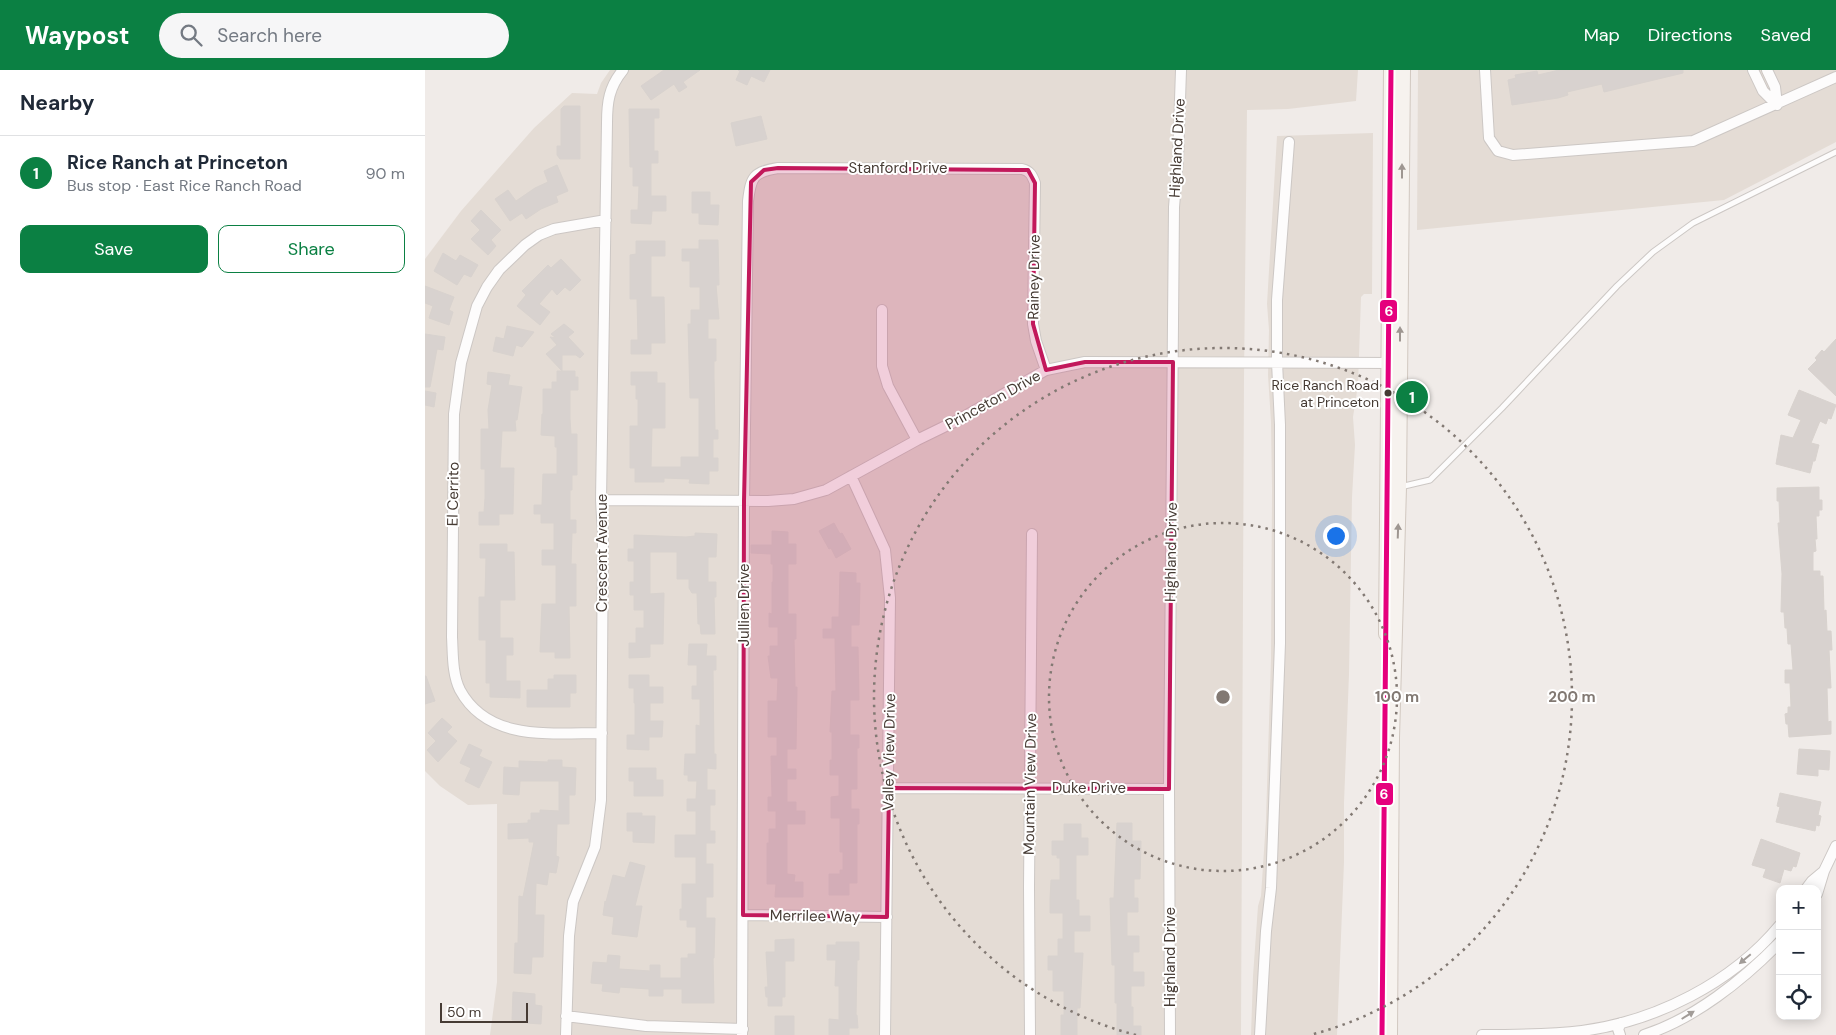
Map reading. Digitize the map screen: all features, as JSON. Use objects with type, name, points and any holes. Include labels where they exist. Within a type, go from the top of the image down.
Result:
[{"type":"main road","points":[[1390,1035],[1394,363],[1391,70]]},
{"type":"main road","points":[[1394,363],[1403,70]]},
{"type":"main road","points":[[1381,1035],[1393,487]]},
{"type":"street","name":"Crescent Avenue","points":[[566,1035],[569,936],[573,902],[595,847],[601,800],[603,534],[601,500],[607,102],[614,82],[623,70]]},
{"type":"street","name":"Highland Drive","points":[[1170,1035],[1169,789],[1174,207],[1178,159],[1181,70]]},
{"type":"street","points":[[1487,70],[1489,138],[1498,151],[1513,155],[1693,142],[1836,77]]},
{"type":"street","points":[[1753,70],[1763,91],[1777,105]]},
{"type":"street","points":[[1767,70],[1775,87],[1777,105]]},
{"type":"street","points":[[1259,1035],[1271,888],[1280,643],[1280,425],[1277,300],[1289,142]]},
{"type":"street","name":"Stanford Drive","points":[[754,176],[764,170],[778,168],[1022,169],[1028,170],[1035,183]]},
{"type":"street","name":"Jullien Drive","points":[[743,1032],[744,501],[748,201],[751,182],[754,176]]},
{"type":"street","name":"Rainey Drive","points":[[1035,183],[1033,324],[1035,341],[1046,370]]},
{"type":"street","name":"El Cerrito","points":[[602,733],[533,733],[515,731],[488,719],[473,708],[459,689],[454,671],[452,637],[454,414],[461,364],[477,306],[499,270],[525,245],[539,235],[554,229],[606,220]]},
{"type":"street","points":[[882,310],[882,366],[888,386],[917,440]]},
{"type":"street","name":"Princeton Drive","points":[[601,500],[768,501],[794,499],[826,490],[917,440],[958,420],[1046,370],[1085,362],[1394,363]]},
{"type":"street","name":"Valley View Drive","points":[[851,476],[885,550],[889,575],[889,788],[885,1035]]},
{"type":"street","name":"Mountain View Drive","points":[[1030,1035],[1029,887],[1032,534]]},
{"type":"street","name":"Duke Drive","points":[[889,788],[1169,789]]},
{"type":"street","points":[[1820,885],[1836,846]]},
{"type":"street","points":[[1809,885],[1824,871]]},
{"type":"street","name":"Merrilee Way","points":[[743,915],[887,916]]},
{"type":"street","points":[[1482,1035],[1583,1031],[1643,1016],[1674,1004],[1712,984],[1746,958],[1776,929]]},
{"type":"street","points":[[1645,1034],[1673,1024],[1706,1003],[1741,978],[1776,946]]},
{"type":"street","points":[[566,1016],[646,1026],[743,1032]]},
{"type":"street","points":[[1643,1016],[1649,1024],[1645,1034]]},
{"type":"street","points":[[1620,1035],[1618,1029],[1621,1023]]},
{"type":"lane","points":[[1393,487],[1430,480],[1617,286],[1653,252],[1693,223],[1836,152]]},
{"type":"highlighted area","points":[[778,168],[1028,170],[1035,183],[1033,324],[1046,370],[1085,362],[1173,362],[1169,789],[889,788],[887,917],[743,915],[744,501],[751,182],[764,170]]},
{"type":"shaded area","points":[[610,70],[1358,70],[1356,101],[1288,109],[1247,110],[1241,1035],[490,1035],[497,982],[497,804],[468,805],[440,786],[425,771],[425,259],[461,211],[534,128],[572,93],[597,94],[601,83]]},
{"type":"shaded area","points":[[1418,70],[1836,70],[1836,142],[1724,200],[1417,230]]},
{"type":"shaded area","points":[[1373,133],[1372,294],[1364,294],[1361,297],[1358,385],[1353,417],[1355,445],[1352,497],[1344,862],[1337,1035],[1251,1035],[1253,976],[1266,820],[1271,658],[1272,489],[1267,304],[1277,136]]},
{"type":"building","points":[[664,70],[700,70],[683,82],[687,87],[679,92],[674,84],[651,100],[641,86]]},
{"type":"building","points":[[738,70],[770,70],[764,82],[751,76],[747,85],[736,80],[740,71]]},
{"type":"building","points":[[1559,70],[1683,70],[1683,73],[1604,92],[1602,84],[1567,92],[1568,95],[1558,98],[1512,105],[1508,80],[1516,78],[1515,75],[1537,71],[1538,75]]},
{"type":"building","points":[[564,106],[580,106],[580,159],[560,159],[557,155],[557,146],[561,146],[561,109]]},
{"type":"building","points":[[629,109],[659,109],[659,118],[654,118],[654,151],[658,151],[658,163],[651,163],[651,196],[666,196],[666,211],[652,211],[651,224],[631,223],[631,210],[638,210],[639,186],[633,186],[633,167],[630,167]]},
{"type":"building","points":[[761,116],[767,139],[736,146],[731,123]]},
{"type":"building","points":[[557,165],[568,191],[556,196],[558,202],[541,209],[526,219],[522,213],[510,221],[495,199],[508,190],[516,201],[548,182],[544,171]]},
{"type":"building","points":[[692,192],[710,192],[710,205],[719,205],[718,225],[699,224],[699,213],[692,213]]},
{"type":"building","points":[[481,210],[501,230],[491,240],[496,246],[488,255],[471,239],[480,230],[471,221]]},
{"type":"building","points":[[699,240],[718,240],[719,285],[716,285],[719,319],[708,319],[708,339],[716,339],[716,361],[714,361],[715,430],[718,430],[718,439],[713,439],[713,458],[718,458],[718,471],[709,471],[709,484],[689,483],[690,479],[664,478],[664,482],[635,482],[635,468],[630,468],[630,426],[638,426],[638,399],[636,399],[636,385],[631,385],[631,372],[657,372],[657,383],[665,383],[665,428],[652,428],[651,467],[681,467],[681,457],[699,457],[699,398],[690,398],[688,324],[691,324],[691,310],[700,310],[700,287],[690,287],[690,261],[682,261],[682,249],[699,249]]},
{"type":"building","points":[[636,241],[665,241],[665,256],[651,256],[651,297],[664,297],[665,343],[651,343],[651,354],[631,354],[631,340],[638,340],[637,299],[630,299],[630,255],[636,254]]},
{"type":"building","points":[[443,253],[456,261],[460,255],[478,265],[471,277],[464,274],[457,285],[434,271]]},
{"type":"building","points":[[561,259],[581,280],[570,291],[565,287],[557,295],[552,289],[539,304],[550,312],[540,325],[517,306],[526,295],[522,291],[548,265],[551,268]]},
{"type":"building","points":[[425,286],[454,297],[449,310],[453,312],[449,325],[429,318],[433,306],[425,303]]},
{"type":"building","points":[[564,324],[574,332],[568,337],[584,354],[580,358],[576,355],[562,355],[562,371],[546,354],[557,345],[550,337],[556,338],[551,334]]},
{"type":"building","points":[[507,326],[534,332],[522,347],[516,345],[513,356],[493,351],[496,337],[504,339]]},
{"type":"building","points":[[425,334],[445,337],[443,350],[437,349],[430,387],[425,387]]},
{"type":"building","points":[[1836,339],[1836,396],[1808,369],[1817,360],[1815,358],[1822,350],[1824,352]]},
{"type":"building","points":[[557,371],[575,371],[575,377],[578,377],[578,390],[570,390],[570,419],[571,434],[577,434],[577,475],[572,475],[570,520],[576,520],[576,533],[572,533],[571,564],[576,564],[576,606],[569,606],[570,658],[555,658],[555,652],[540,652],[542,604],[556,604],[556,565],[542,565],[542,550],[554,550],[554,523],[541,523],[541,514],[534,514],[534,505],[542,505],[543,474],[557,474],[555,436],[541,435],[543,389],[552,389],[552,382],[557,382]]},
{"type":"building","points":[[488,372],[510,375],[508,385],[522,387],[517,420],[515,420],[516,431],[502,431],[500,468],[514,468],[513,514],[499,514],[499,525],[479,525],[479,512],[484,512],[485,498],[485,469],[481,469],[481,429],[489,429],[488,410],[492,385],[487,384]]},
{"type":"building","points":[[1799,390],[1836,405],[1831,419],[1828,418],[1826,424],[1820,421],[1811,443],[1819,445],[1810,473],[1776,464],[1781,435],[1793,438],[1801,420],[1788,415]]},
{"type":"building","points":[[425,391],[436,393],[434,407],[425,405]]},
{"type":"building","points":[[1819,487],[1819,500],[1822,500],[1822,510],[1819,510],[1819,516],[1816,516],[1817,539],[1815,539],[1816,551],[1813,552],[1813,571],[1820,571],[1820,576],[1823,576],[1824,611],[1826,610],[1827,631],[1831,631],[1832,650],[1829,650],[1831,688],[1827,688],[1828,722],[1831,721],[1831,734],[1789,737],[1785,714],[1788,713],[1788,707],[1791,707],[1790,683],[1785,683],[1785,670],[1793,670],[1791,644],[1788,644],[1784,612],[1781,612],[1782,574],[1777,488]]},
{"type":"building","points":[[834,523],[851,549],[836,558],[819,531]]},
{"type":"building","points":[[772,531],[788,532],[788,544],[796,544],[796,564],[788,564],[788,614],[796,614],[796,639],[794,639],[795,687],[797,687],[796,749],[787,749],[787,769],[796,769],[796,779],[787,779],[787,802],[796,802],[796,811],[805,811],[805,824],[787,824],[787,874],[795,875],[794,882],[803,882],[803,897],[775,897],[776,884],[767,884],[769,829],[776,829],[776,811],[768,811],[768,797],[772,797],[771,756],[777,756],[777,737],[768,737],[768,701],[777,701],[778,678],[771,678],[768,656],[770,656],[770,646],[778,646],[778,627],[769,627],[769,613],[772,614],[773,582],[771,554],[751,553],[751,545],[772,545]]},
{"type":"building","points":[[695,533],[717,534],[716,557],[708,557],[708,582],[716,582],[716,597],[714,597],[715,634],[701,634],[700,624],[698,624],[697,593],[692,593],[689,588],[689,579],[677,579],[677,552],[650,552],[650,594],[664,593],[663,644],[650,644],[650,657],[629,658],[629,643],[636,643],[636,628],[644,628],[644,610],[634,610],[634,595],[630,595],[630,582],[634,582],[634,561],[628,561],[628,549],[634,549],[634,535],[686,537],[695,536]]},
{"type":"building","points":[[480,544],[507,544],[507,552],[514,552],[515,600],[500,600],[500,638],[513,638],[513,655],[506,655],[506,681],[520,681],[520,698],[490,697],[490,683],[486,683],[486,640],[479,640],[479,597],[485,597],[486,558],[480,558]]},
{"type":"building","points":[[840,572],[856,573],[856,583],[860,583],[859,625],[851,625],[851,647],[858,647],[859,700],[850,700],[850,735],[859,735],[859,748],[857,748],[857,789],[851,789],[851,809],[859,809],[859,824],[857,824],[857,883],[849,883],[849,895],[829,895],[829,874],[840,874],[840,870],[843,870],[843,852],[840,852],[840,818],[831,818],[831,797],[839,796],[839,775],[830,775],[830,760],[832,760],[832,732],[830,732],[832,691],[836,691],[835,638],[823,638],[823,629],[832,629],[832,617],[839,617]]},
{"type":"building","points":[[689,644],[707,644],[706,656],[716,656],[716,670],[713,670],[714,754],[716,754],[716,769],[707,768],[707,790],[715,790],[715,805],[710,805],[710,831],[715,831],[715,843],[706,843],[706,864],[713,864],[713,897],[706,897],[706,918],[715,918],[713,958],[714,1003],[682,1003],[682,989],[663,989],[663,996],[649,996],[649,989],[620,987],[619,993],[602,991],[603,984],[591,983],[593,962],[607,963],[608,955],[620,956],[619,969],[650,971],[650,965],[660,965],[660,978],[681,978],[681,958],[688,958],[688,954],[696,954],[696,927],[687,927],[687,920],[680,920],[680,909],[682,909],[682,884],[696,884],[696,857],[675,857],[675,835],[696,835],[696,811],[687,811],[687,799],[696,799],[697,781],[688,781],[688,775],[684,775],[685,754],[696,754],[696,725],[700,726],[700,699],[692,699],[692,686],[697,686],[697,665],[688,665]]},
{"type":"building","points":[[554,675],[576,675],[576,693],[570,693],[570,707],[527,707],[527,690],[548,690],[548,679],[554,679]]},
{"type":"building","points":[[629,675],[649,675],[649,687],[663,687],[663,703],[650,703],[650,721],[663,721],[662,737],[649,737],[649,750],[627,749],[627,735],[635,735],[634,688],[629,688]]},
{"type":"building","points":[[425,676],[435,701],[425,704]]},
{"type":"building","points":[[442,718],[452,727],[447,732],[457,741],[438,762],[427,750],[436,741],[428,733]]},
{"type":"building","points":[[469,744],[482,750],[479,756],[492,762],[479,788],[465,781],[471,768],[460,763]]},
{"type":"building","points":[[1799,749],[1830,751],[1829,770],[1818,769],[1818,776],[1797,774]]},
{"type":"building","points":[[548,760],[562,760],[562,767],[576,768],[575,795],[569,795],[569,824],[557,824],[556,856],[559,857],[556,873],[549,872],[547,885],[536,883],[535,915],[544,915],[543,957],[532,957],[531,974],[514,973],[515,943],[518,943],[519,896],[523,897],[534,842],[529,842],[529,838],[508,839],[508,824],[528,823],[528,820],[531,820],[531,813],[540,813],[540,810],[559,811],[559,781],[520,781],[519,795],[503,794],[504,767],[519,768],[519,761],[548,762]]},
{"type":"building","points":[[629,768],[656,768],[656,780],[663,780],[663,796],[634,796],[634,781],[629,781]]},
{"type":"building","points":[[1780,793],[1821,802],[1818,815],[1821,816],[1819,826],[1816,825],[1815,831],[1776,822],[1780,807],[1777,806]]},
{"type":"building","points":[[627,813],[642,813],[642,816],[655,816],[654,843],[633,842],[633,831],[627,831]]},
{"type":"building","points":[[1117,823],[1132,823],[1132,841],[1141,841],[1140,879],[1134,879],[1134,898],[1138,898],[1138,912],[1127,912],[1127,936],[1139,936],[1139,952],[1133,952],[1133,972],[1144,972],[1144,986],[1131,986],[1131,1007],[1133,1007],[1133,1026],[1141,1026],[1141,1035],[1117,1035],[1117,1003],[1115,1003],[1115,965],[1112,965],[1110,898],[1114,898]]},
{"type":"building","points":[[1064,824],[1081,824],[1081,838],[1088,838],[1088,855],[1076,855],[1076,900],[1079,900],[1079,916],[1090,916],[1090,931],[1074,931],[1074,953],[1083,953],[1080,1008],[1077,1008],[1077,1035],[1061,1035],[1061,1015],[1064,1015],[1064,991],[1053,991],[1053,970],[1048,970],[1048,956],[1058,956],[1058,939],[1063,939],[1063,913],[1050,913],[1050,900],[1051,880],[1060,880],[1060,858],[1057,858],[1057,855],[1052,855],[1052,841],[1064,841]]},
{"type":"building","points":[[1761,839],[1800,853],[1796,867],[1793,866],[1791,871],[1784,869],[1780,883],[1763,877],[1766,869],[1752,865]]},
{"type":"building","points":[[630,862],[645,866],[635,906],[642,906],[637,937],[612,934],[614,917],[603,915],[613,875],[625,878]]},
{"type":"building","points":[[794,939],[794,961],[785,961],[785,997],[782,997],[782,1006],[768,1006],[765,987],[768,987],[766,952],[775,952],[775,940]]},
{"type":"building","points":[[836,942],[859,942],[856,1015],[858,1028],[849,1028],[849,1035],[829,1035],[829,1019],[839,1020],[839,986],[835,986],[836,960],[827,960],[827,945],[836,945]]},
{"type":"building","points":[[513,992],[535,994],[535,1005],[542,1006],[541,1024],[512,1020]]},
{"type":"building","points":[[775,1016],[794,1016],[794,1035],[775,1035]]},
{"type":"transit line","name":"6","points":[[1382,1035],[1391,70]]},
{"type":"place","name":"Rice Ranch Road at Princeton","points":[[1388,393]]},
{"type":"place","name":"Rice Ranch at Princeton","points":[[1412,397]]}]
